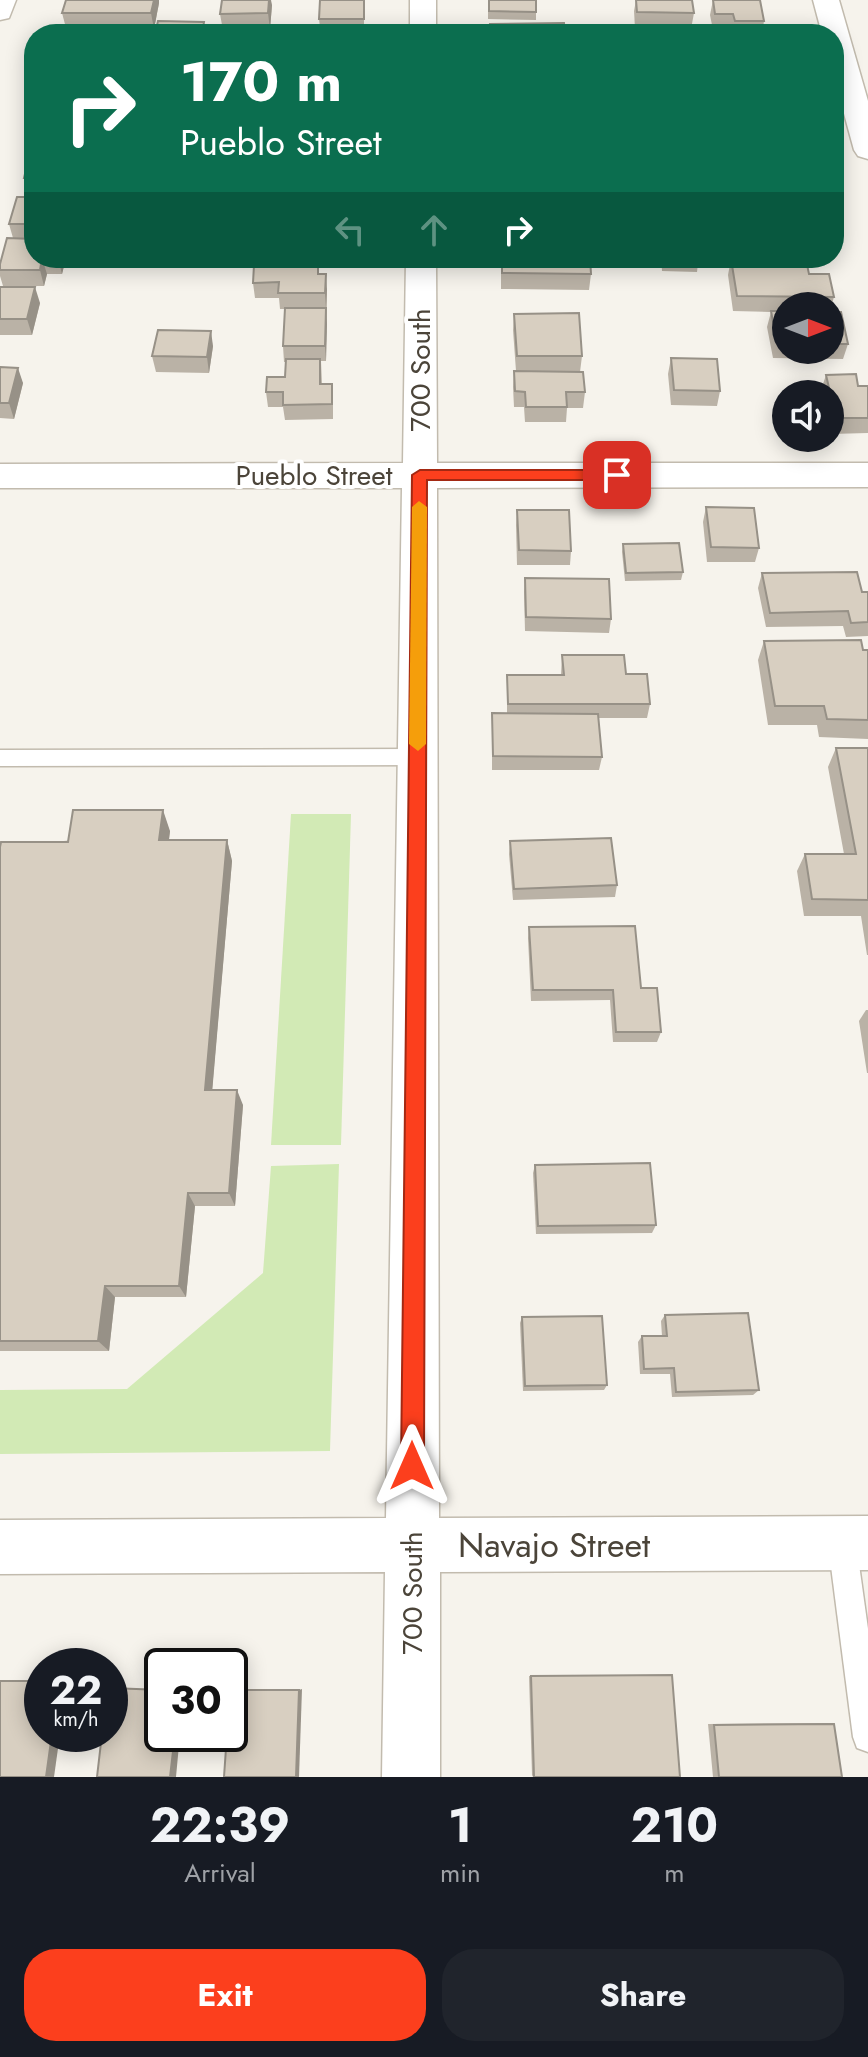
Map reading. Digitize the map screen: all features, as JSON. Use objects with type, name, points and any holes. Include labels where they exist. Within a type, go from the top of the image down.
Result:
[{"type":"street","points":[[0,12],[3,0]]},
{"type":"street","points":[[423,0],[423,24]]},
{"type":"street","points":[[826,0],[833,24]]},
{"type":"street","points":[[844,64],[868,150]]},
{"type":"street","name":"700 South","points":[[411,1777],[421,268]]},
{"type":"street","name":"Pueblo Street","points":[[0,476],[868,475]]},
{"type":"street","name":"Navajo Street","points":[[0,1547],[855,1543]]},
{"type":"lane","points":[[0,758],[418,757]]},
{"type":"lane","points":[[855,1543],[868,1737]]},
{"type":"green space","points":[[291,814],[351,814],[341,1145],[271,1145]]},
{"type":"green space","points":[[339,1164],[330,1451],[0,1454],[0,1390],[127,1389],[263,1273],[271,1166]]},
{"type":"building","points":[[66,0],[154,0],[151,13],[62,13]]},
{"type":"building","points":[[222,0],[269,0],[268,13],[220,14]]},
{"type":"building","points":[[320,0],[364,0],[364,19],[319,19]]},
{"type":"building","points":[[489,0],[536,0],[536,12],[489,11]]},
{"type":"building","points":[[636,0],[692,0],[694,13],[637,12]]},
{"type":"building","points":[[713,0],[760,0],[764,21],[735,21],[733,14],[715,14]]},
{"type":"building","points":[[158,21],[204,22],[204,24],[157,24]]},
{"type":"building","points":[[17,197],[24,197],[24,224],[9,224]]},
{"type":"building","points":[[7,238],[24,239],[24,268],[40,268],[0,270]]},
{"type":"building","points":[[254,268],[318,268],[318,274],[326,274],[325,293],[278,293],[279,282],[253,283]]},
{"type":"building","points":[[502,268],[591,268],[591,274],[502,273]]},
{"type":"building","points":[[732,268],[808,268],[809,274],[829,274],[833,292],[772,292],[772,296],[737,296]]},
{"type":"building","points":[[0,287],[35,287],[27,319],[0,319]]},
{"type":"building","points":[[285,308],[326,308],[325,346],[283,346]]},
{"type":"building","points":[[579,313],[582,356],[517,356],[514,314]]},
{"type":"building","points":[[158,330],[211,331],[207,357],[152,356]]},
{"type":"building","points":[[671,358],[717,359],[720,391],[674,390]]},
{"type":"building","points":[[286,359],[320,359],[320,384],[332,384],[332,404],[283,405],[283,392],[266,392],[267,377],[285,377]]},
{"type":"building","points":[[0,367],[18,368],[9,403],[0,403]]},
{"type":"building","points":[[514,371],[583,372],[585,392],[566,392],[567,407],[526,407],[525,392],[515,391]]},
{"type":"building","points":[[856,374],[858,386],[868,386],[868,418],[844,418],[844,380],[827,380],[826,375]]},
{"type":"building","points":[[706,507],[754,508],[759,548],[711,547]]},
{"type":"building","points":[[517,510],[569,510],[571,551],[519,550]]},
{"type":"building","points":[[679,543],[683,572],[626,573],[623,544]]},
{"type":"building","points":[[857,572],[862,592],[868,592],[868,622],[851,623],[848,611],[770,613],[762,573]]},
{"type":"building","points":[[525,578],[609,579],[611,619],[526,617]]},
{"type":"building","points":[[861,640],[863,650],[868,650],[868,720],[827,719],[824,706],[775,706],[764,641]]},
{"type":"building","points":[[562,655],[624,655],[626,674],[647,674],[650,704],[508,704],[507,675],[564,675]]},
{"type":"building","points":[[492,713],[598,714],[602,757],[493,756]]},
{"type":"building","points":[[836,748],[868,748],[868,900],[812,899],[805,854],[856,854]]},
{"type":"building","points":[[73,810],[163,810],[159,840],[227,840],[205,1090],[237,1090],[229,1193],[188,1193],[179,1286],[105,1286],[98,1341],[0,1341],[0,847],[1,842],[68,842]]},
{"type":"building","points":[[611,838],[617,885],[514,889],[510,841]]},
{"type":"building","points":[[635,926],[641,988],[657,988],[661,1032],[616,1032],[613,990],[533,990],[529,927]]},
{"type":"building","points":[[650,1163],[656,1225],[538,1226],[535,1165]]},
{"type":"building","points":[[748,1313],[759,1390],[676,1392],[674,1368],[644,1369],[642,1336],[667,1336],[665,1315]]},
{"type":"building","points":[[602,1316],[607,1385],[525,1386],[522,1317]]},
{"type":"building","points":[[672,1675],[680,1777],[534,1777],[531,1676]]},
{"type":"building","points":[[0,1681],[24,1681],[24,1752],[49,1752],[46,1777],[0,1777]]},
{"type":"building","points":[[128,1689],[144,1689],[144,1752],[173,1752],[170,1777],[97,1777],[100,1752],[128,1752]]},
{"type":"building","points":[[248,1690],[299,1690],[296,1777],[224,1777],[226,1752],[248,1752]]},
{"type":"building","points":[[834,1724],[842,1777],[719,1777],[714,1725]]},
{"type":"slow traffic","points":[[418,744],[419,507]]},
{"type":"route","points":[[412,1466],[420,475],[617,475]]}]
